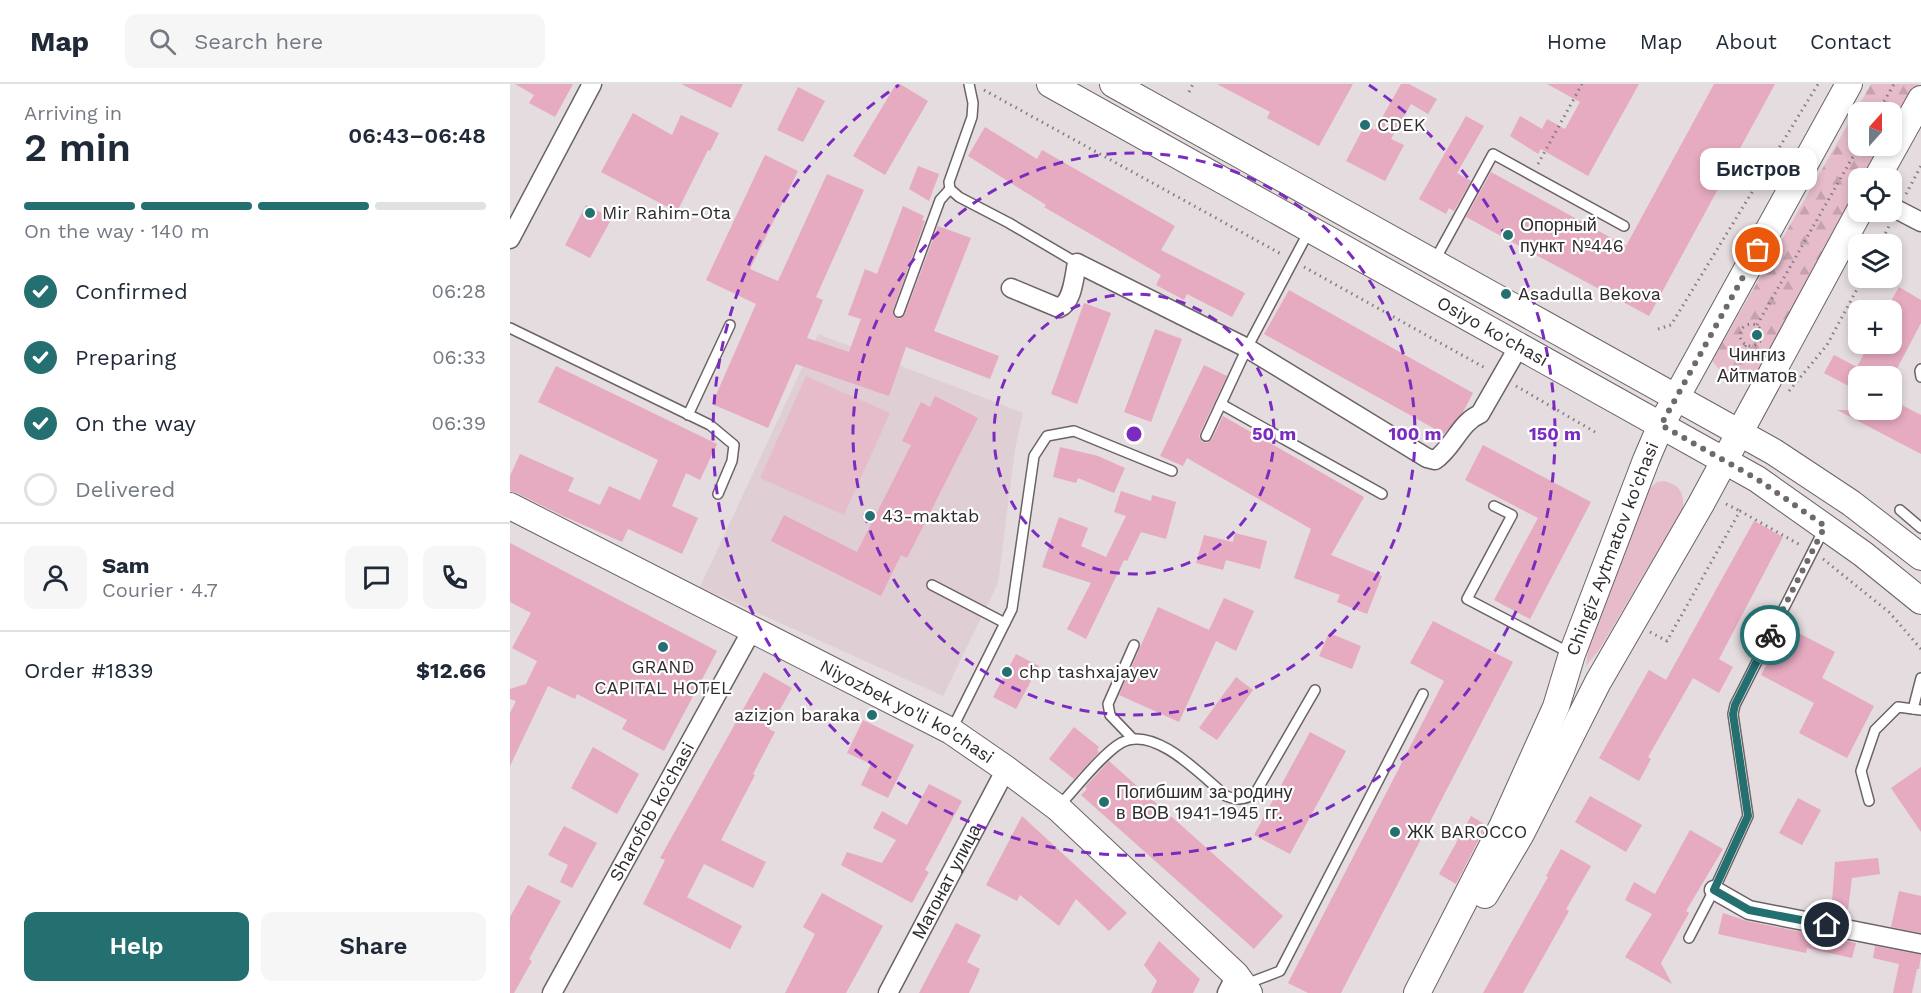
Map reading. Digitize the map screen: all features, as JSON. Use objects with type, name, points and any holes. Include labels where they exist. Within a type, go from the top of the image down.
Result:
[{"type":"main road","name":"Osiyo ko'chasi","points":[[1050,84],[1725,460],[1781,494],[1863,554],[1921,601]]},
{"type":"main road","name":"Osiyo ko'chasi","points":[[1113,84],[1739,432],[1814,477],[1921,557]]},
{"type":"main road","name":"Chingiz Aytmatov ko'chasi","points":[[1417,993],[1502,827],[1556,707],[1570,661],[1661,425],[1849,84]]},
{"type":"main road","points":[[1883,168],[1921,99]]},
{"type":"main road","name":"Chingiz Aytmatov ko'chasi","points":[[1424,993],[1521,834],[1598,682],[1725,460],[1854,222]]},
{"type":"main road","name":"Niyozbek yo'li ko'chasi","points":[[510,506],[951,731],[1058,808],[1239,987]]},
{"type":"main road","points":[[1570,661],[1570,679],[1576,687],[1587,688],[1598,682]]},
{"type":"street","points":[[510,239],[591,84]]},
{"type":"street","points":[[1902,212],[1921,222]]},
{"type":"street","points":[[1011,288],[1059,308],[1064,306],[1068,300],[1077,263],[1247,348],[1427,458],[1435,460],[1443,454],[1471,418],[1480,414],[1519,346]]},
{"type":"street","name":"Sharofob ko'chasi","points":[[552,993],[752,630]]},
{"type":"street","name":"Матонат улица","points":[[888,993],[1006,769]]},
{"type":"street","points":[[1714,890],[1749,910],[1921,944]]},
{"type":"lane","points":[[969,84],[973,103],[972,117],[949,182],[950,189],[959,197],[1077,263]]},
{"type":"lane","points":[[1433,262],[1493,154],[1624,226]]},
{"type":"lane","points":[[899,312],[940,200],[950,189]]},
{"type":"lane","points":[[1206,436],[1247,348],[1310,229]]},
{"type":"lane","points":[[688,415],[730,325]]},
{"type":"lane","points":[[510,328],[710,425],[734,445],[732,461],[718,494]]},
{"type":"lane","points":[[1921,369],[1921,377]]},
{"type":"lane","points":[[1221,404],[1382,494]]},
{"type":"lane","points":[[951,731],[1012,609],[1034,456],[1047,436],[1074,431],[1172,471]]},
{"type":"lane","points":[[1494,506],[1512,514],[1467,599],[1570,661]]},
{"type":"lane","points":[[1900,510],[1921,528]]},
{"type":"lane","points":[[1689,938],[1748,816],[1733,714],[1735,705],[1825,526]]},
{"type":"lane","points":[[932,585],[1005,624]]},
{"type":"lane","points":[[1133,739],[1110,715],[1108,704],[1134,645]]},
{"type":"lane","points":[[1869,801],[1861,771],[1875,729],[1898,707],[1917,709],[1918,684],[1921,678]]},
{"type":"lane","points":[[1058,808],[1108,753],[1121,742],[1145,738],[1170,750],[1226,796],[1234,800],[1250,797],[1256,792],[1315,690]]},
{"type":"lane","points":[[1239,987],[1280,971],[1423,694]]},
{"type":"path","points":[[1189,92],[1193,84]]},
{"type":"path","points":[[1532,176],[1582,84]]},
{"type":"path","points":[[1658,329],[1671,325],[1818,84]]},
{"type":"path","points":[[1884,102],[1894,84]]},
{"type":"path","points":[[1757,325],[1853,156]]},
{"type":"path","points":[[1788,392],[1827,345],[1858,288]]},
{"type":"path","points":[[1746,324],[1757,325],[1763,334],[1761,341],[1755,346],[1746,345],[1740,337],[1741,329],[1746,324]]},
{"type":"path","points":[[1736,362],[1746,345]]},
{"type":"path","points":[[1719,501],[1813,552],[1889,612],[1921,649]]},
{"type":"path","points":[[1632,623],[1667,641],[1740,511]]},
{"type":"shaded area","name":"43-maktab","points":[[818,334],[1023,413],[1015,449],[998,583],[943,696],[700,587]]},
{"type":"green space","points":[[1871,84],[1919,84],[1902,116],[1902,102],[1861,102]]},
{"type":"green space","points":[[1848,124],[1848,156],[1880,156],[1874,168],[1848,168],[1848,213],[1758,372],[1744,382],[1724,375],[1712,361]]},
{"type":"green space","points":[[806,376],[890,413],[844,515],[760,478]]},
{"type":"green space","points":[[1664,481],[1680,490],[1683,508],[1599,650],[1586,666],[1589,644],[1646,492],[1657,482]]},
{"type":"building","points":[[515,84],[573,84],[555,117],[529,103],[534,95]]},
{"type":"building","points":[[681,84],[743,84],[731,108]]},
{"type":"building","points":[[896,84],[900,84],[928,101],[885,175],[853,156]]},
{"type":"building","points":[[1217,84],[1353,84],[1319,146],[1267,118],[1270,112]]},
{"type":"building","points":[[1401,84],[1409,84],[1437,99],[1428,114],[1411,104],[1391,139],[1404,145],[1385,181],[1346,161],[1365,125],[1375,130]]},
{"type":"building","points":[[1547,84],[1639,84],[1588,176],[1541,149],[1538,154],[1510,136],[1520,116],[1542,129],[1547,119],[1565,129],[1580,102]]},
{"type":"building","points":[[1714,84],[1775,84],[1649,316],[1466,217],[1491,172],[1626,246]]},
{"type":"building","points":[[798,87],[825,101],[803,142],[777,130]]},
{"type":"building","points":[[633,113],[672,135],[681,115],[719,133],[677,212],[601,172]]},
{"type":"building","points":[[1466,116],[1484,126],[1457,173],[1471,181],[1454,211],[1449,208],[1446,214],[1419,199]]},
{"type":"building","points":[[985,127],[1037,159],[1042,150],[1175,226],[1161,250],[1245,293],[1232,317],[1187,294],[1184,300],[1156,285],[1161,275],[1044,207],[1046,205],[968,156]]},
{"type":"building","points":[[765,155],[798,171],[750,269],[778,281],[827,174],[864,190],[816,297],[823,300],[807,338],[849,352],[861,319],[848,315],[865,269],[877,274],[903,206],[924,216],[922,220],[925,221],[893,310],[894,316],[900,319],[905,314],[938,226],[971,238],[934,331],[999,356],[990,379],[906,347],[889,396],[796,364],[768,428],[712,404],[756,304],[706,280]]},
{"type":"building","points":[[918,166],[939,174],[929,201],[909,189]]},
{"type":"building","points":[[586,205],[612,218],[590,258],[565,245]]},
{"type":"building","points":[[1898,288],[1901,288],[1921,300],[1921,323],[1898,366],[1858,366],[1864,354],[1902,354],[1902,300],[1892,300]]},
{"type":"building","points":[[1289,290],[1473,393],[1463,412],[1444,434],[1264,334]]},
{"type":"building","points":[[1084,303],[1111,313],[1077,404],[1051,394]]},
{"type":"building","points":[[1155,329],[1182,339],[1151,422],[1124,412]]},
{"type":"building","points":[[1834,355],[1855,366],[1848,366],[1848,386],[1824,373]]},
{"type":"building","points":[[1204,365],[1227,376],[1200,433],[1199,437],[1203,442],[1207,443],[1212,439],[1223,416],[1364,497],[1331,555],[1382,576],[1367,614],[1337,602],[1340,595],[1294,578],[1311,529],[1187,458],[1183,466],[1160,456]]},
{"type":"building","points":[[556,366],[717,444],[700,480],[686,473],[672,506],[698,518],[682,554],[628,529],[622,542],[510,491],[510,476],[520,454],[574,478],[568,491],[600,505],[609,486],[640,500],[658,460],[538,402]]},
{"type":"building","points":[[935,396],[978,418],[907,558],[901,555],[881,596],[771,541],[784,515],[857,552],[911,445],[902,441],[921,402],[930,407]]},
{"type":"building","points":[[1902,405],[1921,415],[1921,454],[1856,420],[1902,420]]},
{"type":"building","points":[[1837,410],[1848,410],[1848,416]]},
{"type":"building","points":[[1483,445],[1591,502],[1530,619],[1494,600],[1538,518],[1465,480]]},
{"type":"building","points":[[1060,447],[1098,456],[1125,468],[1114,493],[1078,478],[1076,483],[1053,477]]},
{"type":"building","points":[[1121,491],[1151,501],[1152,495],[1176,502],[1166,539],[1141,532],[1127,561],[1124,560],[1086,639],[1067,629],[1091,583],[1042,567],[1059,517],[1088,528],[1081,546],[1106,557],[1126,516],[1114,512]]},
{"type":"building","points":[[1754,521],[1783,537],[1719,659],[1733,667],[1719,693],[1693,678],[1648,757],[1651,759],[1639,781],[1599,758],[1649,670],[1666,680]]},
{"type":"building","points":[[1235,533],[1267,541],[1260,569],[1226,560],[1223,570],[1196,563],[1204,535],[1233,542]]},
{"type":"building","points":[[510,543],[717,651],[664,751],[622,729],[627,720],[577,694],[575,699],[548,686],[510,766],[510,713],[516,701],[510,699],[510,689],[526,684],[537,661],[512,648],[531,613],[510,602]]},
{"type":"building","points":[[1224,598],[1254,611],[1236,651],[1216,641],[1179,722],[1119,695],[1158,607],[1209,630]]},
{"type":"building","name":"ЖК BAROCCO","points":[[1433,621],[1513,662],[1341,993],[1308,993],[1288,983],[1444,681],[1410,663]]},
{"type":"building","points":[[1787,627],[1835,652],[1822,678],[1874,706],[1847,758],[1799,733],[1814,703],[1761,675]]},
{"type":"building","points":[[1329,633],[1361,646],[1352,669],[1319,656]]},
{"type":"building","points":[[1016,654],[1039,666],[1016,709],[993,697]]},
{"type":"building","points":[[764,672],[792,688],[769,729],[775,732],[721,840],[766,862],[753,888],[704,864],[687,897],[742,926],[730,949],[643,904],[665,860],[660,858]]},
{"type":"building","points":[[1236,677],[1253,690],[1217,740],[1199,728]]},
{"type":"building","points":[[863,720],[914,745],[888,798],[861,785],[871,764],[847,753]]},
{"type":"building","points":[[1074,727],[1099,747],[1097,750],[1099,752],[1074,779],[1049,759]]},
{"type":"building","points":[[1310,732],[1346,751],[1290,854],[1254,835]]},
{"type":"building","points":[[593,747],[639,774],[617,814],[571,788]]},
{"type":"building","points":[[1109,761],[1283,916],[1254,949],[1081,795],[1087,789],[1085,787]]},
{"type":"building","points":[[1921,767],[1921,832],[1891,788]]},
{"type":"building","points":[[929,784],[962,801],[925,870],[929,872],[912,903],[841,865],[847,852],[882,863],[896,840],[873,828],[882,811],[907,825]]},
{"type":"building","points":[[1590,796],[1642,825],[1626,852],[1575,822]]},
{"type":"building","points":[[1798,798],[1821,810],[1802,845],[1779,833]]},
{"type":"building","points":[[1022,816],[1127,913],[1109,931],[1076,899],[1059,926],[1020,895],[1017,901],[986,885]]},
{"type":"building","points":[[1471,816],[1486,825],[1456,884],[1439,874]]},
{"type":"building","points":[[564,826],[597,843],[572,888],[560,882],[568,865],[548,855]]},
{"type":"building","points":[[1690,830],[1723,849],[1686,911],[1689,913],[1661,963],[1672,984],[1625,957],[1652,914],[1625,900],[1634,882],[1655,894]]},
{"type":"building","points":[[1561,849],[1591,866],[1566,909],[1569,911],[1523,993],[1483,993],[1548,877],[1546,876]]},
{"type":"building","points":[[1878,858],[1880,874],[1852,878],[1847,918],[1831,915],[1835,862]]},
{"type":"building","points":[[528,885],[561,901],[529,959],[532,961],[514,993],[510,993],[510,917]]},
{"type":"building","points":[[1899,891],[1921,896],[1921,933],[1891,927]]},
{"type":"building","points":[[822,893],[883,926],[846,993],[785,993],[815,934],[803,927]]},
{"type":"building","points":[[1723,913],[1747,921],[1856,943],[1852,958],[1807,948],[1806,953],[1718,934]]},
{"type":"building","points":[[956,923],[981,935],[967,962],[980,969],[969,993],[919,993]]},
{"type":"building","points":[[1159,941],[1200,979],[1193,993],[1151,993],[1157,981],[1144,965]]},
{"type":"building","points":[[1875,946],[1921,955],[1912,993],[1893,993],[1899,964],[1873,958]]},
{"type":"way so far","points":[[1758,250],[1661,425],[1757,479],[1825,526],[1770,635]]},
{"type":"place","name":"CDEK","points":[[1365,125]]},
{"type":"place","name":"Mir Rahim-Ota","points":[[590,213]]},
{"type":"place","name":"Опорный пункт №446","points":[[1508,235]]},
{"type":"place","name":"Бистров","points":[[1758,250]]},
{"type":"place","name":"Asadulla Bekova","points":[[1506,294]]},
{"type":"place","name":"Чингиз Айтматов","points":[[1757,335]]},
{"type":"place","name":"43-maktab","points":[[870,516]]},
{"type":"place","name":"GRAND CAPITAL HOTEL","points":[[663,647]]},
{"type":"place","name":"chp tashxajayev","points":[[1007,672]]},
{"type":"place","name":"azizjon baraka","points":[[872,715]]},
{"type":"place","name":"Погибшим за родину в ВОВ 1941-1945 гг.","points":[[1104,802]]},
{"type":"place","name":"ЖК BAROCCO","points":[[1395,832]]},
{"type":"route","points":[[1770,635],[1735,705],[1733,714],[1748,816],[1714,890],[1749,910],[1827,925]]}]
